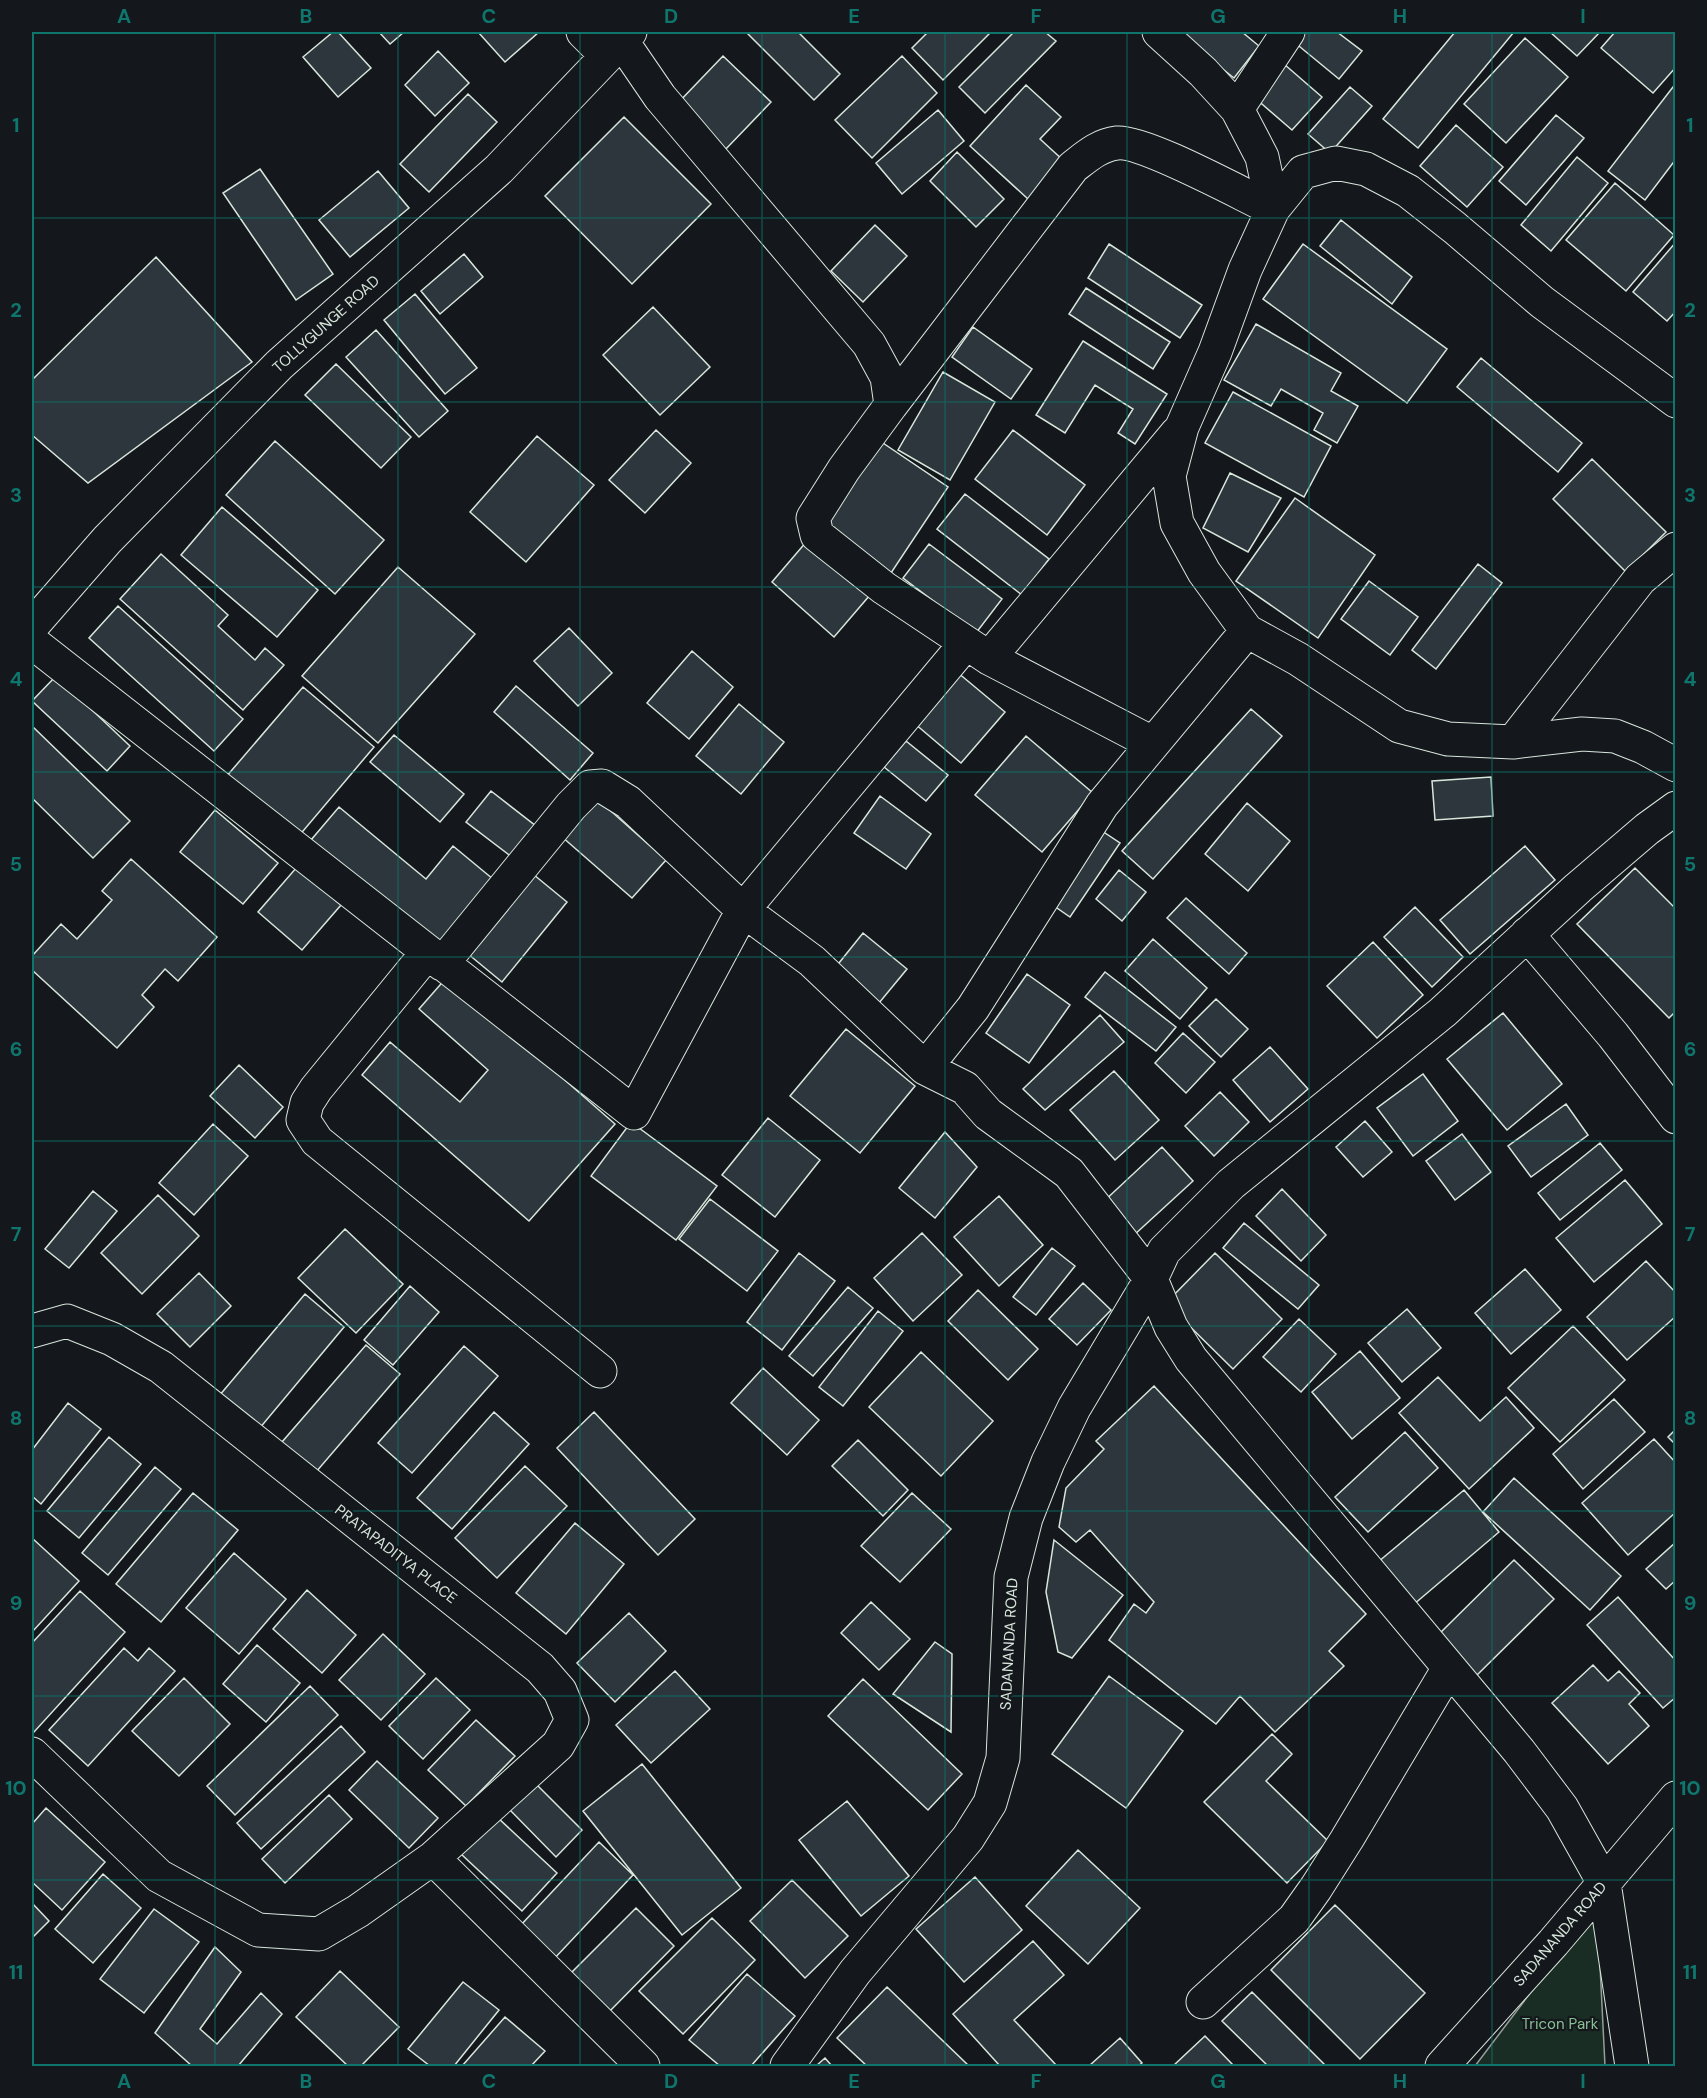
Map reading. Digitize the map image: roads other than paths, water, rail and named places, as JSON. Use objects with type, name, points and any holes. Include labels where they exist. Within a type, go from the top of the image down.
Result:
[{"type":"street","points":[[583,32],[619,42],[660,97],[869,344],[887,377],[891,405]]},
{"type":"street","points":[[1159,32],[1203,72],[1236,109],[1262,157],[1273,209]]},
{"type":"street","points":[[1236,109],[1288,32]]},
{"type":"street","name":"TOLLYGUNGE ROAD","points":[[32,626],[107,540],[279,365],[499,169],[619,42]]},
{"type":"street","points":[[1152,743],[977,650],[884,588],[817,535],[813,518],[891,405],[1073,167],[1096,149],[1118,143],[1149,149],[1273,209]]},
{"type":"street","points":[[1676,401],[1542,302],[1455,228],[1408,192],[1366,169],[1336,163],[1303,172],[1273,209],[1245,270],[1215,352],[1182,427],[1169,476],[1178,523],[1204,572],[1246,631],[1298,659],[1399,726],[1448,739],[1513,742],[1582,734],[1615,736],[1643,747],[1676,765]]},
{"type":"street","points":[[32,642],[634,1113],[743,910],[1182,427]]},
{"type":"street","points":[[1513,742],[1640,579],[1676,549]]},
{"type":"street","points":[[925,1068],[973,1008],[1102,805],[1246,631]]},
{"type":"street","points":[[600,1371],[317,1141],[303,1120],[307,1103],[316,1089],[571,806],[590,787],[602,786],[628,802],[743,910],[812,961],[925,1068],[965,1088],[988,1113],[1069,1173],[1151,1279],[1170,1327],[1191,1359],[1519,1751],[1562,1808],[1604,1883],[1632,2067]]},
{"type":"street","name":"SADANANDA ROAD","points":[[787,2067],[855,1972],[968,1838],[990,1803],[1002,1758],[1011,1577],[1026,1518],[1048,1462],[1074,1408],[1151,1279],[1164,1251],[1232,1184],[1443,1012],[1527,934],[1647,829],[1676,808]]},
{"type":"street","points":[[1527,934],[1613,1035],[1676,1117]]},
{"type":"street","name":"PRATAPADITYA PLACE","points":[[32,1330],[67,1321],[112,1339],[161,1367],[540,1668],[560,1691],[572,1720],[558,1745],[433,1858],[358,1911],[319,1934],[258,1930],[159,1876],[32,1754]]},
{"type":"street","points":[[1203,2002],[1299,1912],[1347,1839],[1449,1668]]},
{"type":"street","name":"SADANANDA ROAD","points":[[1442,2067],[1676,1798]]},
{"type":"street","points":[[433,1858],[643,2067]]},
{"type":"park label","name":"Tricon Park","points":[[1560,2024]]}]
